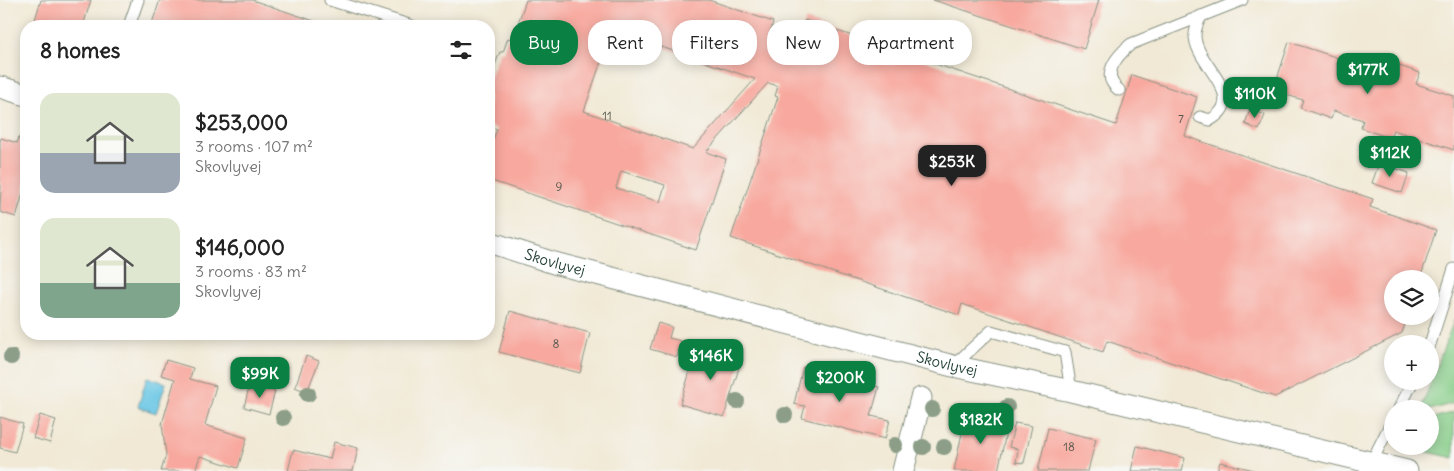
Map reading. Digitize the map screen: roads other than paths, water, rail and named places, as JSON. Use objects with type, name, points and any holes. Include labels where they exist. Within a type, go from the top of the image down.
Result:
[{"type":"street","points":[[0,87],[20,93]]},
{"type":"street","name":"Skovlyvej","points":[[495,244],[554,263],[954,366],[1071,391],[1407,471]]},
{"type":"street","points":[[903,471],[921,398]]},
{"type":"lane","points":[[132,20],[138,0]]},
{"type":"lane","points":[[330,0],[393,20]]},
{"type":"lane","points":[[1118,90],[1110,79],[1111,68],[1119,54],[1130,44],[1242,0]]},
{"type":"lane","points":[[1200,117],[1210,120],[1218,116],[1224,107],[1225,99],[1222,86],[1198,52],[1194,36],[1201,16]]},
{"type":"lane","points":[[1433,335],[1454,269]]},
{"type":"lane","points":[[954,366],[991,331],[1065,352],[1071,391]]},
{"type":"lane","points":[[1371,463],[1384,437]]},
{"type":"water","points":[[147,377],[166,383],[156,413],[138,407]]}]
